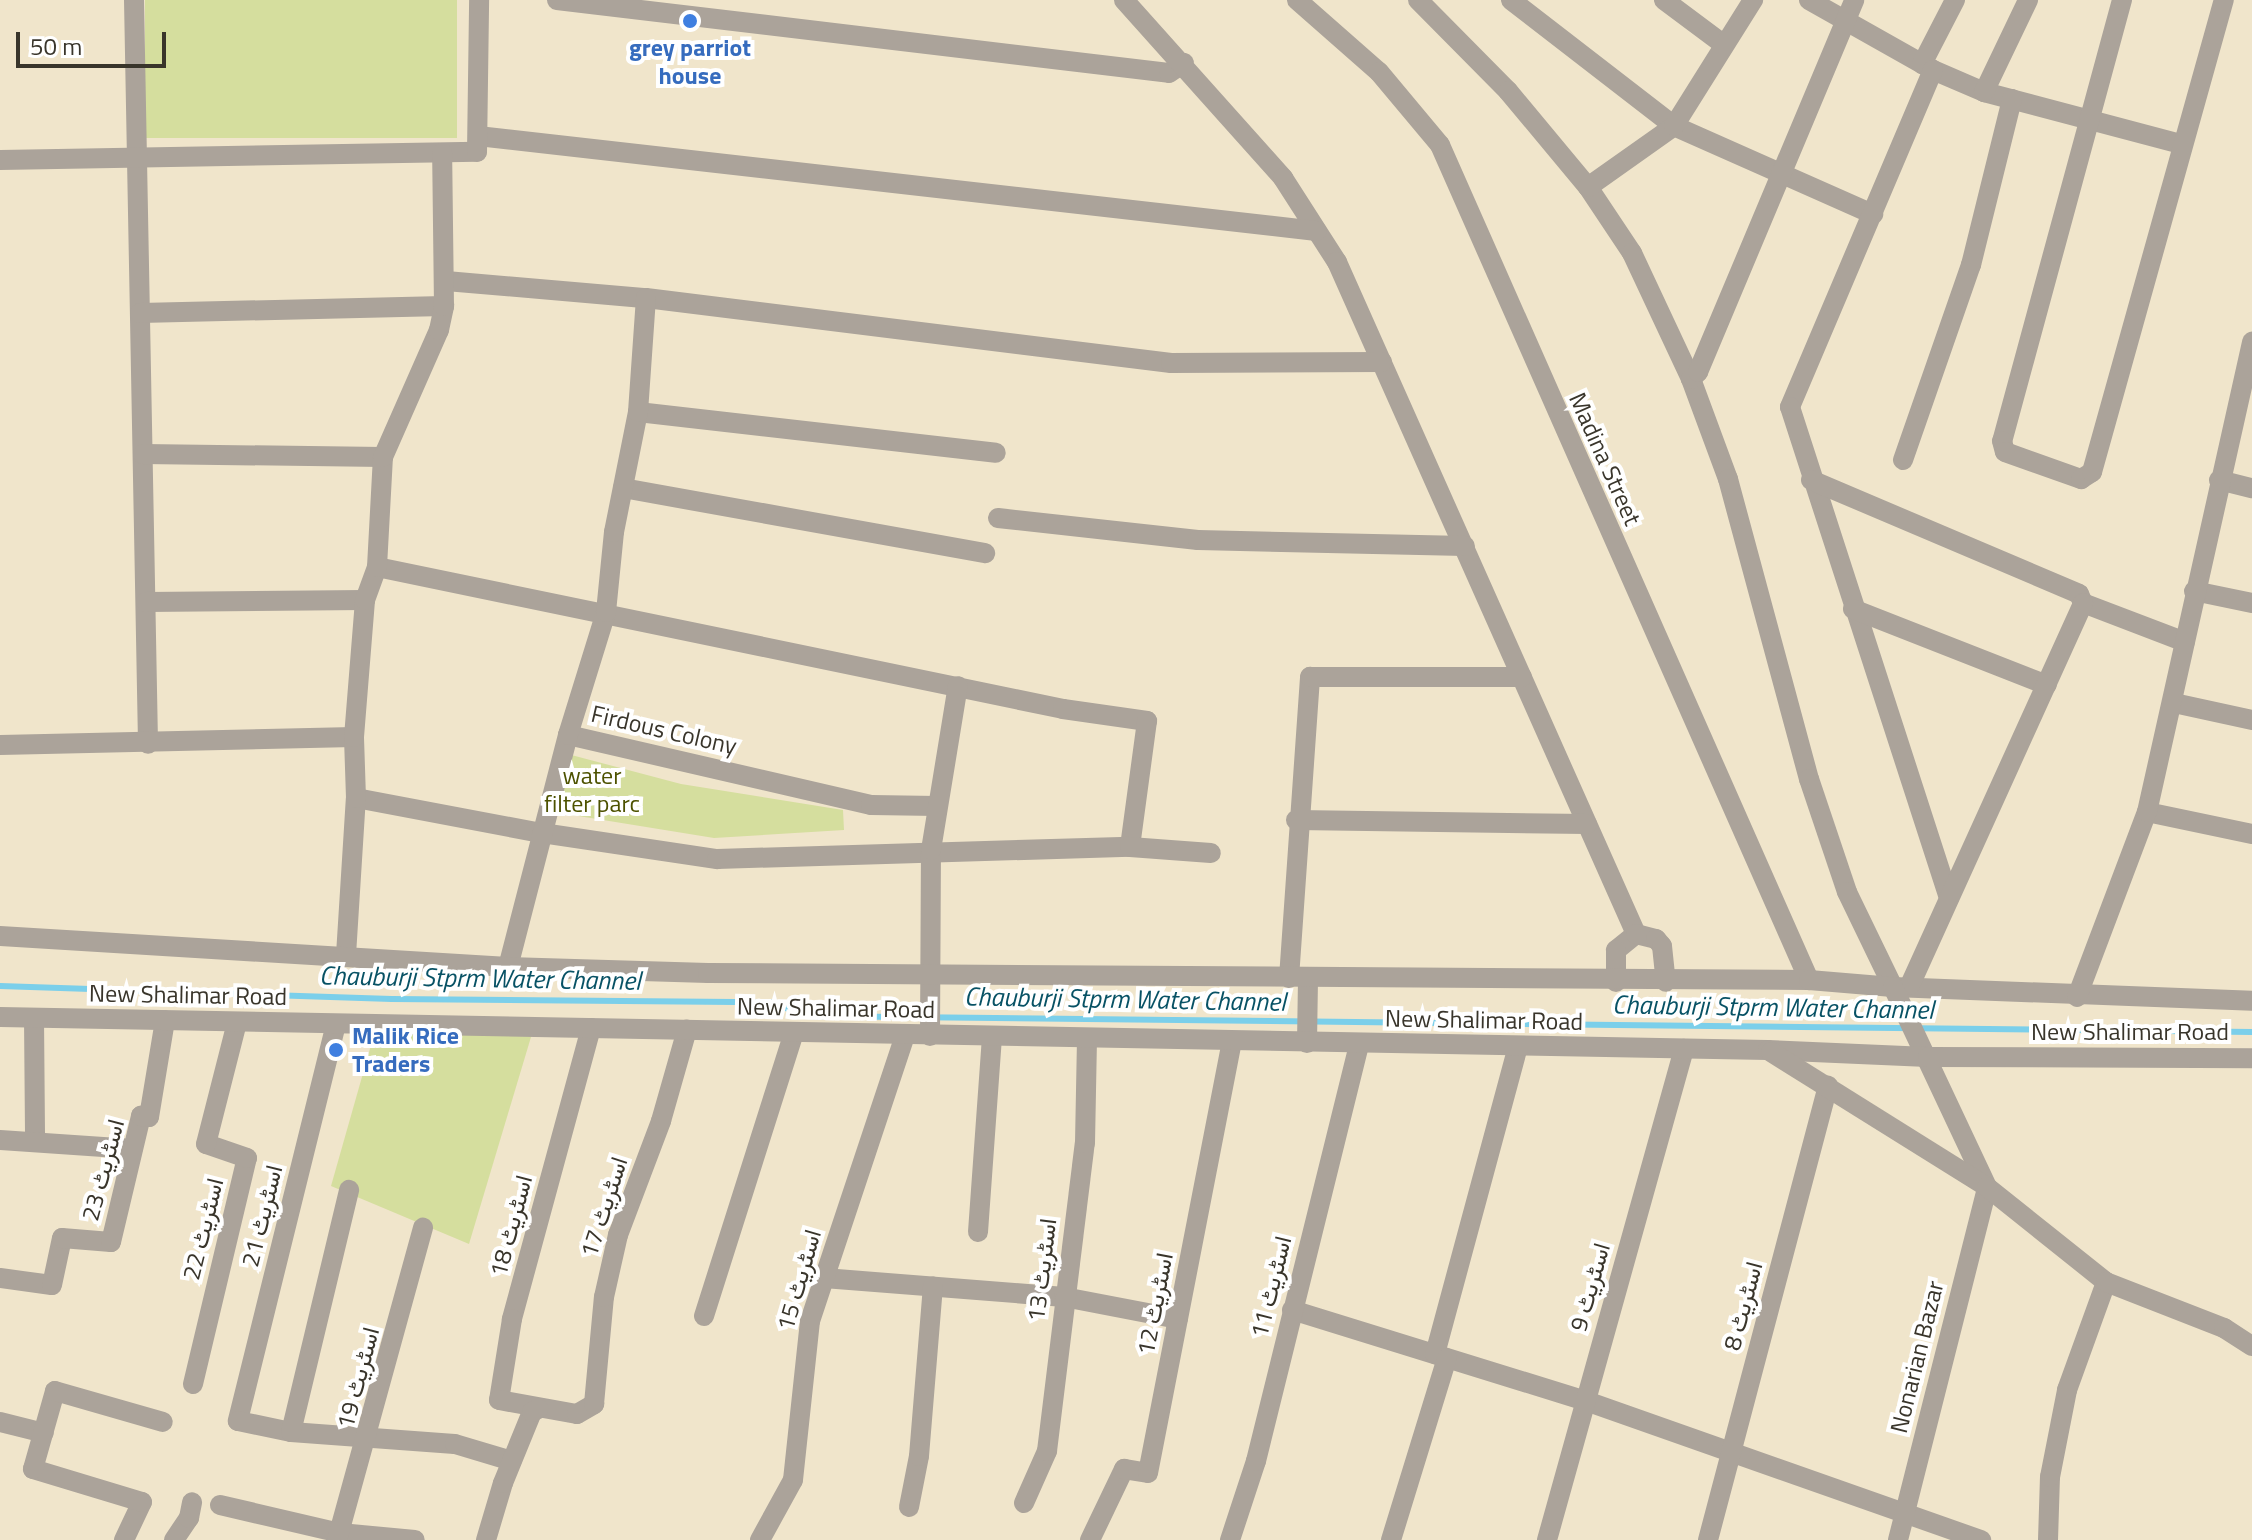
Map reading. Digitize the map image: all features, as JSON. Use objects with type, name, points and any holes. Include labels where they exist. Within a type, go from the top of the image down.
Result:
[{"type":"street","points":[[134,0],[148,744]]},
{"type":"street","points":[[0,160],[477,152],[479,0]]},
{"type":"street","points":[[557,0],[1169,73],[1184,63]]},
{"type":"street","points":[[1124,0],[1184,63],[1283,178],[1337,262],[1636,934]]},
{"type":"street","name":"Madina Street","points":[[1297,0],[1379,72],[1440,145],[1809,980]]},
{"type":"street","points":[[1418,0],[1508,91],[1588,187],[1632,253],[1691,379],[1761,585],[1809,779],[1847,892],[1900,990],[1987,1187]]},
{"type":"street","points":[[1511,0],[1674,126],[1873,214]]},
{"type":"street","points":[[1664,0],[1723,44]]},
{"type":"street","points":[[1588,187],[1674,126],[1753,0]]},
{"type":"street","points":[[1809,0],[1927,67],[1984,92],[2181,144]]},
{"type":"street","points":[[1691,379],[1698,372],[1854,0]]},
{"type":"street","points":[[1949,898],[1811,480],[1790,407],[1873,214],[1955,0]]},
{"type":"street","points":[[1984,92],[2028,0]]},
{"type":"street","points":[[2122,0],[2002,448],[2081,479],[2092,472],[2181,144],[2224,0]]},
{"type":"street","points":[[1903,460],[1971,265],[2012,99]]},
{"type":"street","points":[[478,136],[1317,231]]},
{"type":"street","points":[[346,955],[356,798],[354,737],[365,600],[377,567],[383,457],[439,330],[444,306],[442,153]]},
{"type":"street","points":[[446,281],[646,298],[1171,363],[1382,362]]},
{"type":"street","points":[[568,735],[606,612],[623,488],[638,412],[646,298]]},
{"type":"street","points":[[140,313],[444,306]]},
{"type":"street","points":[[2077,997],[2147,812],[2174,703],[2194,591],[2252,342]]},
{"type":"street","points":[[638,412],[996,453]]},
{"type":"street","points":[[143,454],[383,457]]},
{"type":"street","points":[[1811,480],[2079,594],[2083,603],[2185,642]]},
{"type":"street","points":[[2219,480],[2252,488]]},
{"type":"street","points":[[623,488],[985,553]]},
{"type":"street","points":[[998,518],[1198,540],[1465,546]]},
{"type":"street","points":[[377,567],[1063,709],[1147,721],[1130,847]]},
{"type":"street","points":[[2194,591],[2252,603]]},
{"type":"street","points":[[146,602],[365,600]]},
{"type":"street","points":[[1900,990],[1949,898],[2083,603]]},
{"type":"street","points":[[1853,609],[2047,685]]},
{"type":"street","points":[[1307,1038],[1301,983],[1296,820],[1310,677],[1522,677]]},
{"type":"street","points":[[930,1029],[931,850],[958,686]]},
{"type":"street","points":[[2174,703],[2252,720]]},
{"type":"street","name":"Firdous Colony","points":[[508,967],[568,735],[871,805],[937,806]]},
{"type":"street","points":[[0,745],[354,737]]},
{"type":"street","points":[[356,798],[542,833],[717,859],[931,850],[1130,847],[1211,853]]},
{"type":"street","points":[[2147,812],[2252,834]]},
{"type":"street","points":[[1296,820],[1587,824]]},
{"type":"street","points":[[1636,934],[1656,939],[1662,946],[1666,982]]},
{"type":"street","points":[[1616,982],[1616,950],[1636,934]]},
{"type":"street","points":[[0,936],[508,967],[708,973],[1301,983],[1809,980],[1900,990],[2252,1001]]},
{"type":"street","name":"New Shalimar Road","points":[[0,1017],[905,1036],[930,1029],[992,1038],[1232,1042],[1307,1038],[1359,1044],[1924,1049],[2252,1058]]},
{"type":"street","points":[[34,1018],[35,1142]]},
{"type":"street","name":"اسٹریٹ 23","points":[[0,1278],[52,1285],[62,1238],[111,1242],[141,1116],[149,1117],[165,1020]]},
{"type":"street","name":"اسٹریٹ 22","points":[[193,1384],[247,1158],[206,1144],[237,1022]]},
{"type":"street","name":"اسٹریٹ 21","points":[[291,1432],[238,1421],[336,1024]]},
{"type":"street","name":"اسٹریٹ 18","points":[[538,1409],[499,1400],[512,1319],[591,1028]]},
{"type":"street","name":"اسٹریٹ 17","points":[[538,1409],[577,1414],[594,1404],[604,1297],[618,1235],[661,1121],[687,1030]]},
{"type":"street","points":[[704,1316],[794,1033]]},
{"type":"street","name":"اسٹریٹ 15","points":[[760,1540],[793,1480],[810,1321],[905,1036]]},
{"type":"street","points":[[978,1232],[992,1038]]},
{"type":"street","name":"اسٹریٹ 13","points":[[1024,1503],[1047,1451],[1085,1143],[1087,1039]]},
{"type":"street","name":"اسٹریٹ 12","points":[[1090,1540],[1124,1469],[1148,1473],[1232,1042]]},
{"type":"street","name":"اسٹریٹ 11","points":[[1230,1540],[1256,1461],[1359,1044]]},
{"type":"street","points":[[1391,1540],[1441,1356],[1518,1047]]},
{"type":"street","name":"اسٹریٹ 9","points":[[1547,1540],[1684,1049]]},
{"type":"street","points":[[1768,1050],[1987,1187],[2106,1282],[2224,1328],[2252,1345]]},
{"type":"street","name":"اسٹریٹ 8","points":[[1708,1540],[1828,1086]]},
{"type":"street","points":[[0,1140],[133,1149]]},
{"type":"street","name":"Nonarian Bazar","points":[[1898,1540],[1987,1187]]},
{"type":"street","points":[[349,1190],[291,1432],[455,1444],[512,1461]]},
{"type":"street","name":"اسٹریٹ 19","points":[[338,1537],[370,1436],[423,1228]]},
{"type":"street","points":[[824,1278],[1064,1297],[1178,1319]]},
{"type":"street","points":[[2048,1540],[2050,1477],[2067,1390],[2106,1282]]},
{"type":"street","points":[[909,1507],[919,1456],[933,1287]]},
{"type":"street","points":[[1292,1310],[1586,1401],[1981,1540]]},
{"type":"street","points":[[124,1540],[142,1502],[33,1469],[55,1391],[163,1422]]},
{"type":"street","points":[[486,1540],[512,1461],[532,1412],[538,1409]]},
{"type":"street","points":[[0,1422],[44,1433]]},
{"type":"street","points":[[174,1540],[189,1518],[192,1502]]},
{"type":"street","points":[[220,1505],[338,1537],[415,1540]]},
{"type":"green space","points":[[145,0],[457,0],[457,138],[145,138]]},
{"type":"green space","name":"water filter parc","points":[[560,752],[681,784],[843,810],[844,830],[714,838],[566,814]]},
{"type":"green space","points":[[377,1024],[534,1027],[469,1244],[331,1186]]},
{"type":"waterway","name":"Chauburji Stprm Water Channel","points":[[0,986],[392,999],[770,1002],[806,1016],[2252,1032]]},
{"type":"place","name":"grey parriot house","points":[[690,21]]},
{"type":"place","name":"Malik Rice Traders","points":[[336,1050]]}]
